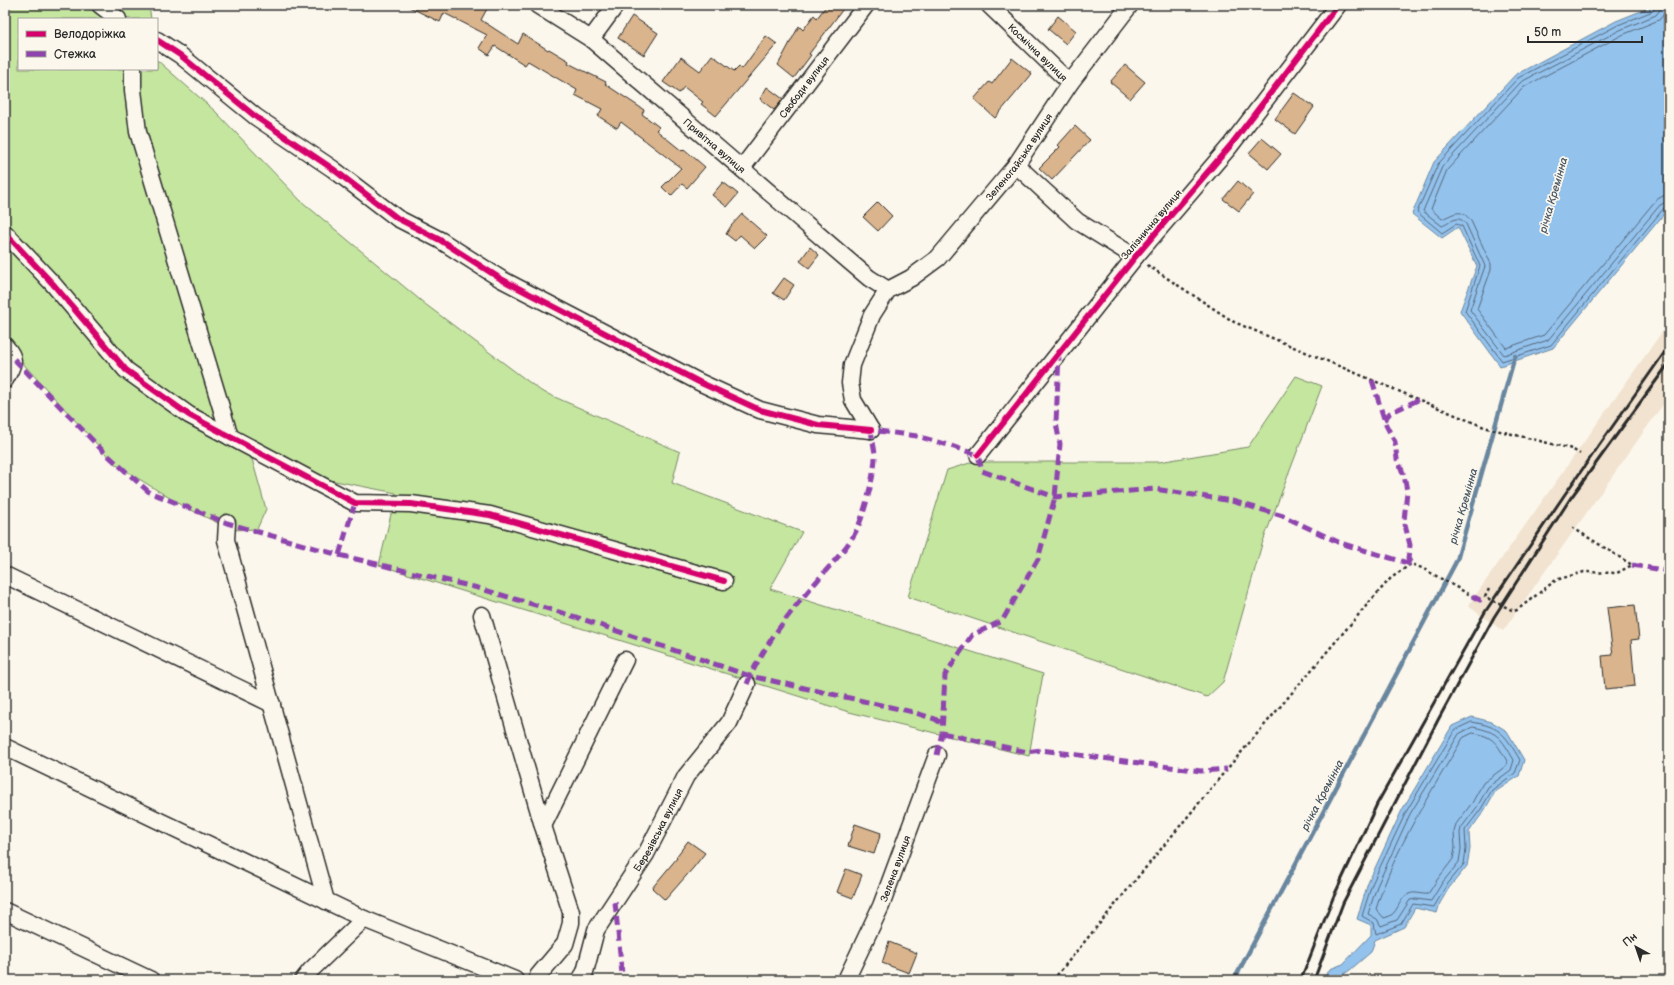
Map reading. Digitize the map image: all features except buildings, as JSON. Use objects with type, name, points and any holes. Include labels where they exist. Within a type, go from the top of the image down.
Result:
[{"type":"street","points":[[100,5],[117,18]]},
{"type":"street","name":"Привітна вулиця","points":[[537,5],[591,39],[859,269],[888,290]]},
{"type":"street","points":[[591,39],[616,5]]},
{"type":"street","name":"Свободи вулиця","points":[[742,168],[866,5]]},
{"type":"street","name":"Космічна вулиця","points":[[989,5],[1070,83]]},
{"type":"street","name":"Зеленогайська вулиця","points":[[888,290],[911,278],[938,258],[1016,165],[1070,83],[1130,5]]},
{"type":"street","name":"Залізнична вулиця","points":[[978,455],[1135,257],[1230,146],[1338,5]]},
{"type":"street","points":[[158,41],[180,55],[256,117],[332,169],[397,218],[440,240],[501,279],[699,382],[760,410],[818,425],[871,430],[853,400],[850,383],[852,365],[872,315],[888,290]]},
{"type":"street","points":[[133,70],[133,90],[138,132],[230,437]]},
{"type":"street","points":[[1016,165],[1077,221],[1135,257]]},
{"type":"street","points":[[5,233],[53,284],[126,370],[189,415],[355,503],[411,504],[490,514],[724,581]]},
{"type":"street","points":[[5,346],[14,359],[5,380]]},
{"type":"street","points":[[227,523],[226,540],[326,901]]},
{"type":"street","points":[[5,575],[272,704]]},
{"type":"street","points":[[482,615],[543,826],[571,912],[571,923],[565,944],[538,976],[538,980]]},
{"type":"street","points":[[543,826],[626,660]]},
{"type":"street","name":"Березівська вулиця","points":[[580,980],[585,972],[596,930],[646,854],[686,776],[729,723],[747,684]]},
{"type":"street","points":[[5,747],[364,919],[515,980]]},
{"type":"street","name":"Зелена вулиця","points":[[846,980],[881,906],[937,754]]},
{"type":"street","points":[[5,911],[151,980]]},
{"type":"street","points":[[303,980],[311,970],[364,919]]},
{"type":"path","points":[[1135,257],[1234,322],[1484,427],[1572,449],[1580,454]]},
{"type":"path","points":[[1489,589],[1485,597],[1514,611],[1556,580],[1584,572],[1617,573],[1632,565],[1570,526]]},
{"type":"path","points":[[1053,980],[1227,769],[1391,578],[1411,564],[1422,568],[1472,596]]},
{"type":"path","points":[[1508,609],[1512,604]]},
{"type":"shaded area","points":[[1669,322],[1669,396],[1503,631],[1468,606]]},
{"type":"green space","points":[[5,5],[149,5],[151,18],[18,18],[18,70],[158,70],[158,61],[216,112],[301,201],[425,304],[541,391],[680,452],[672,483],[802,532],[770,589],[1043,674],[1029,756],[849,712],[379,565],[396,493],[330,480],[248,445],[266,509],[257,529],[232,530],[181,505],[115,464],[5,344]]},
{"type":"green space","points":[[1296,376],[1322,386],[1262,544],[1223,682],[1207,697],[908,597],[947,470],[973,462],[1159,462],[1248,447]]},
{"type":"water","points":[[1656,5],[1669,6],[1669,208],[1553,348],[1500,366],[1460,311],[1477,266],[1458,227],[1442,238],[1412,214],[1434,162],[1515,75],[1616,21]]},
{"type":"water","points":[[1472,717],[1492,722],[1507,731],[1524,760],[1519,776],[1495,792],[1469,832],[1470,849],[1467,866],[1449,888],[1440,903],[1437,913],[1415,908],[1404,927],[1375,940],[1371,952],[1350,970],[1335,980],[1325,976],[1330,969],[1343,964],[1371,935],[1371,925],[1357,919],[1368,883],[1402,810],[1452,726]]},
{"type":"waterway","name":"річка Кремінна","points":[[1234,980],[1457,560],[1515,356]]},
{"type":"railway","points":[[1301,980],[1333,898],[1377,804],[1485,612],[1565,494],[1669,346]]},
{"type":"railway","points":[[1314,980],[1343,903],[1438,720],[1494,617],[1570,499],[1669,363]]},
{"type":"marked path","points":[[937,755],[942,733],[945,675],[972,635],[1002,621],[1038,559],[1055,497],[1060,444],[1056,423],[1059,354]]},
{"type":"marked path","points":[[14,359],[103,451],[149,492],[227,523],[339,555],[478,588],[576,617],[750,676],[913,712],[935,719],[942,724]]},
{"type":"marked path","points":[[1372,380],[1386,425],[1395,442],[1397,459],[1404,475],[1407,491],[1404,521],[1410,545],[1408,558],[1411,564]]},
{"type":"marked path","points":[[1384,420],[1390,413],[1418,400]]},
{"type":"marked path","points":[[747,684],[760,657],[778,630],[797,604],[842,552],[858,527],[868,495],[875,461],[871,430],[917,436],[978,455],[982,471],[1055,497],[1155,489],[1232,501],[1283,516],[1340,543],[1411,564]]},
{"type":"marked path","points":[[339,555],[355,503]]},
{"type":"marked path","points":[[1632,565],[1669,571]]},
{"type":"marked path","points":[[1472,596],[1480,600],[1485,597]]},
{"type":"marked path","points":[[942,733],[1027,752],[1041,750],[1201,771],[1227,769]]},
{"type":"marked path","points":[[615,902],[622,974],[624,980]]},
{"type":"cycle path","points":[[978,455],[1135,257],[1230,146],[1338,5]]},
{"type":"cycle path","points":[[158,41],[180,55],[256,117],[333,169],[397,218],[440,240],[501,279],[699,382],[760,410],[818,425],[871,430]]},
{"type":"cycle path","points":[[5,233],[53,284],[126,370],[189,415],[355,503],[411,504],[490,515],[724,581]]}]
